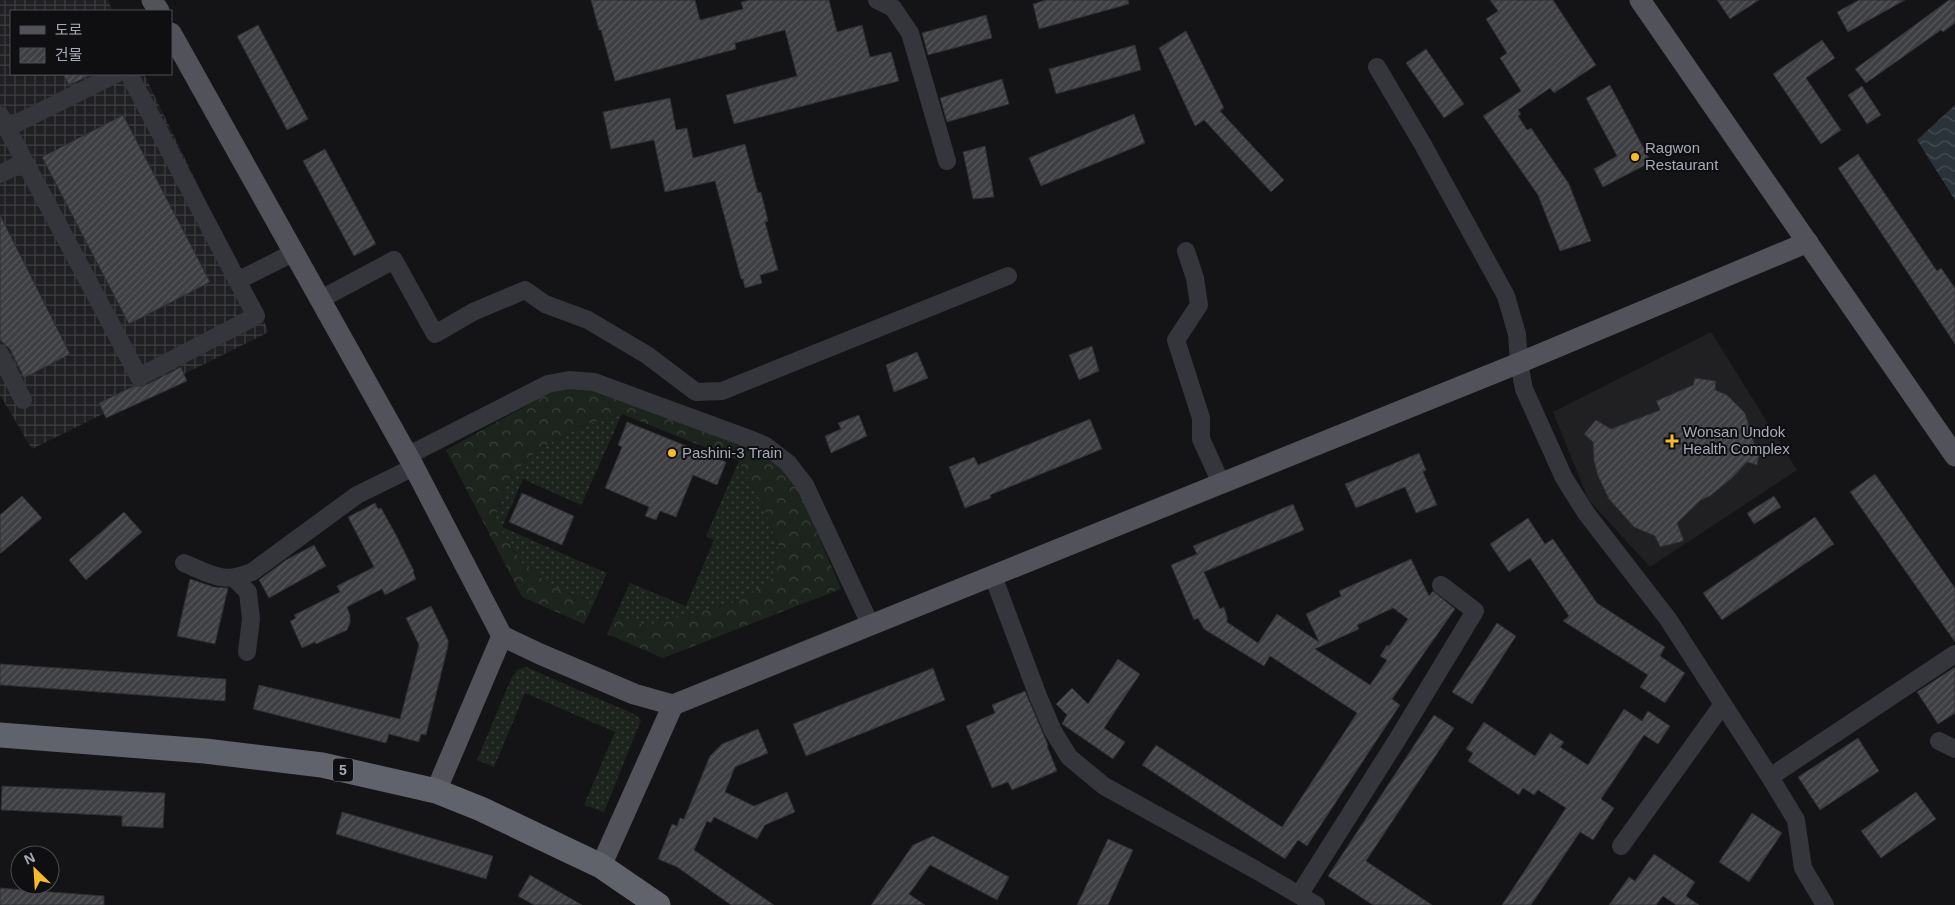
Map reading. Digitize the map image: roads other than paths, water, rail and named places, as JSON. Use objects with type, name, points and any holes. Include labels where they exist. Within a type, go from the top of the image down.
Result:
[{"type":"highway","name":"5","points":[[0,735],[205,750],[322,765],[436,791],[481,809],[601,866],[658,905]]},
{"type":"main road","points":[[1640,0],[1955,456]]},
{"type":"main road","points":[[172,35],[295,252],[410,462],[502,636],[634,694],[673,705],[1519,362],[1808,242]]},
{"type":"main road","points":[[436,791],[502,636]]},
{"type":"main road","points":[[601,866],[673,705]]},
{"type":"street","points":[[877,0],[894,8],[910,33],[946,162]]},
{"type":"street","points":[[1377,67],[1506,296],[1517,334],[1524,390],[1564,478],[1586,513],[1668,619],[1770,777],[1796,820],[1803,868],[1825,905]]},
{"type":"street","points":[[114,75],[2,122],[138,377],[256,316],[130,75]]},
{"type":"street","points":[[0,174],[24,162]]},
{"type":"street","points":[[1186,251],[1196,278],[1199,305],[1176,340],[1201,418],[1201,439],[1221,483]]},
{"type":"street","points":[[237,281],[295,252]]},
{"type":"street","points":[[320,299],[394,260],[435,334],[473,312],[525,290],[545,304],[588,320],[647,355],[696,392],[722,391],[1008,276]]},
{"type":"street","points":[[0,354],[23,400]]},
{"type":"street","points":[[184,563],[217,577],[235,579],[252,572],[357,496],[410,462],[548,384],[569,380],[594,382],[752,440],[766,446],[788,463],[805,485],[870,626]]},
{"type":"street","points":[[993,576],[1038,696],[1053,731],[1068,757],[1104,786],[1316,905]]},
{"type":"street","points":[[235,579],[248,592],[252,618],[247,652]]},
{"type":"street","points":[[1299,895],[1397,740],[1475,611],[1441,585]]},
{"type":"street","points":[[1770,777],[1955,654]]},
{"type":"street","points":[[1621,846],[1723,704]]},
{"type":"street","points":[[1938,741],[1955,749]]},
{"type":"water","points":[[1955,105],[1955,200],[1917,140]]},
{"type":"place","name":"Ragwon Restaurant","points":[[1635,157]]},
{"type":"place","name":"Wonsan Undok Health Complex","points":[[1672,441]]},
{"type":"place","name":"Pashini-3 Train","points":[[672,453]]}]
